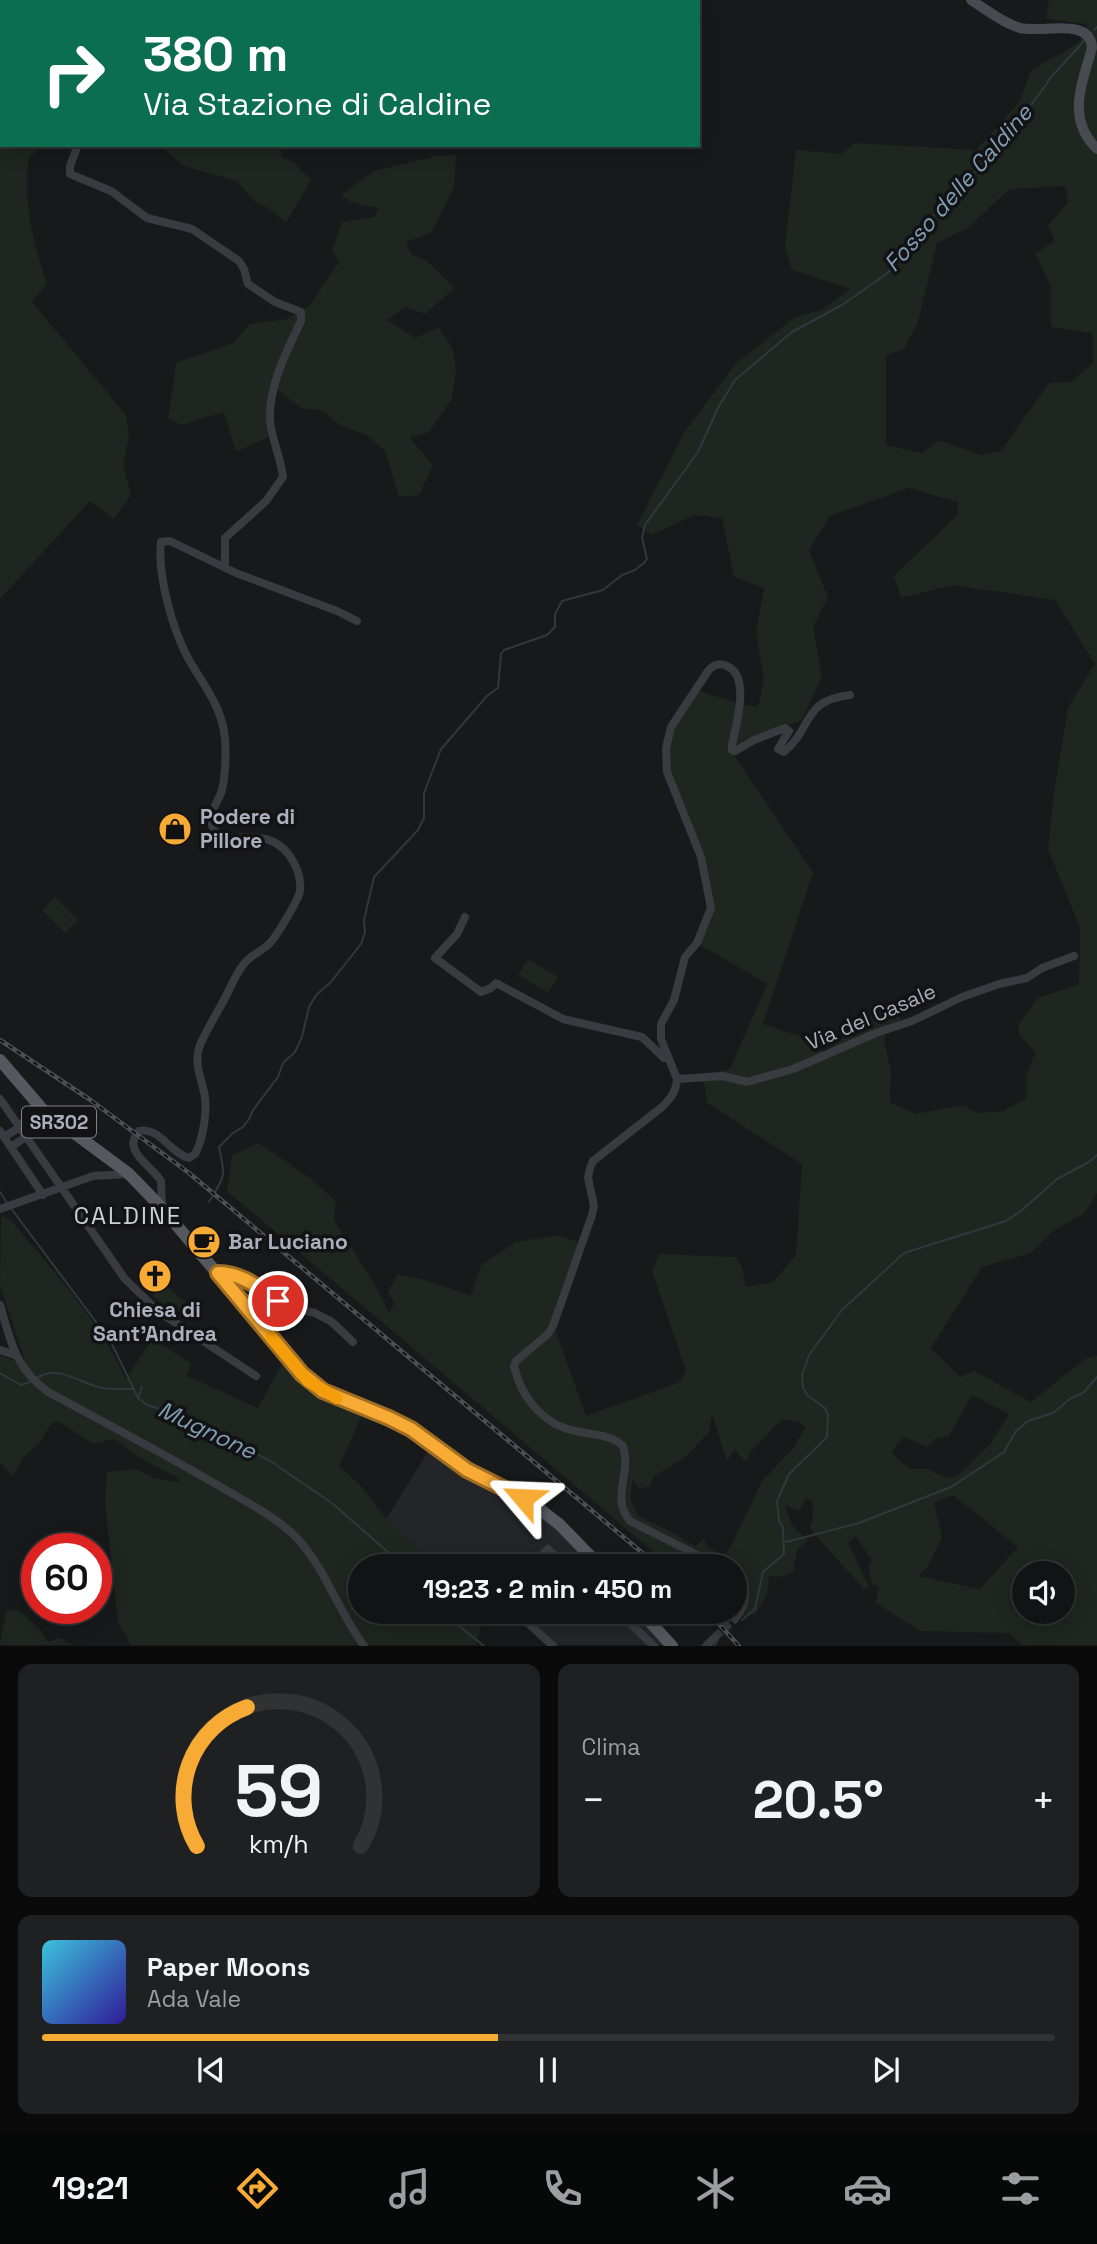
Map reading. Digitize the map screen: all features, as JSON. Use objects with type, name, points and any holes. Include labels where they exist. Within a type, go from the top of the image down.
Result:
[{"type":"main road","points":[[971,0],[1018,27],[1078,30],[1088,34],[1093,48],[1077,114],[1084,133],[1097,149]]},
{"type":"main road","name":"SR302","points":[[0,1060],[43,1110],[128,1174],[162,1208],[302,1374],[316,1387],[398,1422],[467,1470],[533,1504],[559,1524],[588,1554]]},
{"type":"main road","points":[[652,1624],[672,1646]]},
{"type":"street","points":[[77,147],[70,174],[111,191],[147,218],[192,229],[239,261],[248,284],[275,302],[301,312],[301,321],[280,367],[270,419],[281,458],[283,477],[266,501],[225,538],[225,568]]},
{"type":"street","points":[[162,1208],[161,1181],[137,1154],[132,1140],[144,1129],[157,1135],[184,1156],[195,1154],[201,1138],[205,1105],[197,1063],[200,1045],[243,964],[268,945],[276,935],[283,920],[295,905],[300,887],[298,871],[283,848],[264,837],[227,838],[219,835],[213,827],[213,810],[222,786],[224,729],[215,703],[176,632],[162,570],[161,542],[170,541],[225,568],[357,621]]},
{"type":"street","points":[[695,1554],[630,1521],[622,1512],[626,1461],[623,1447],[604,1436],[554,1425],[533,1407],[514,1367],[516,1361],[548,1334],[553,1326],[592,1215],[593,1195],[588,1178],[593,1161],[663,1107],[672,1098],[677,1079],[661,1039],[661,1024],[674,1000],[685,957],[697,943],[711,908],[701,857],[667,772],[666,748],[671,727],[708,671],[719,664],[736,671],[740,681],[740,708],[732,745],[732,750],[735,751],[785,728],[789,731],[778,749],[784,752],[794,743],[808,715],[818,706],[837,697],[850,695]]},
{"type":"street","points":[[466,917],[457,934],[435,958],[481,992],[496,983],[563,1018],[642,1037],[655,1046],[668,1062]]},
{"type":"street","name":"Via del Casale","points":[[677,1079],[723,1076],[747,1082],[793,1069],[876,1033],[912,1021],[962,997],[1027,978],[1042,968],[1074,956]]},
{"type":"street","points":[[0,1099],[125,1279],[159,1312],[256,1376]]},
{"type":"street","points":[[11,1147],[27,1136],[38,1121],[29,1114],[20,1127],[2,1134],[43,1195]]},
{"type":"street","points":[[0,1209],[93,1176],[128,1174]]},
{"type":"street","points":[[218,1273],[235,1274],[293,1308],[315,1313],[332,1322],[353,1342]]},
{"type":"street","points":[[0,1305],[15,1355],[33,1380],[48,1392],[215,1484],[282,1525],[311,1555],[364,1646]]},
{"type":"street","points":[[0,1350],[15,1355]]},
{"type":"street","points":[[529,1624],[553,1646]]},
{"type":"street","points":[[633,1626],[654,1646]]},
{"type":"street","points":[[706,1646],[715,1637]]},
{"type":"shaded area","points":[[1049,0],[1097,0],[1097,1193],[1084,1214],[1053,1231],[1031,1253],[982,1267],[931,1348],[960,1377],[974,1371],[1031,1402],[1085,1359],[1097,1356],[1097,1645],[1022,1645],[1009,1633],[920,1631],[876,1603],[879,1586],[872,1584],[868,1565],[872,1561],[856,1536],[848,1543],[869,1586],[864,1589],[809,1528],[812,1523],[813,1503],[806,1498],[799,1511],[785,1505],[792,1525],[808,1541],[797,1550],[793,1572],[780,1577],[769,1576],[767,1594],[756,1614],[747,1615],[747,1554],[724,1554],[730,1548],[762,1481],[794,1447],[805,1427],[799,1422],[782,1419],[750,1452],[747,1460],[743,1460],[735,1449],[727,1461],[712,1414],[709,1432],[685,1458],[654,1476],[650,1487],[639,1488],[633,1480],[630,1499],[638,1516],[695,1546],[704,1538],[707,1546],[719,1554],[656,1554],[227,1191],[232,1155],[259,1143],[310,1178],[336,1201],[334,1220],[375,1285],[389,1313],[394,1304],[388,1292],[397,1274],[471,1296],[481,1265],[516,1242],[557,1235],[582,1243],[553,1323],[586,1416],[680,1382],[686,1371],[652,1271],[659,1254],[736,1257],[742,1267],[746,1287],[773,1282],[796,1255],[802,1164],[707,1103],[703,1075],[730,1069],[767,984],[697,943],[711,908],[701,857],[667,772],[671,727],[697,690],[739,704],[758,707],[764,680],[756,632],[764,588],[734,577],[722,518],[694,515],[652,535],[637,525],[685,431],[736,363],[794,318],[821,310],[850,289],[792,270],[785,246],[796,150],[841,154],[855,143],[976,150],[1020,101],[1031,70],[1079,43],[1087,24],[1046,19]],"holes":[[[1065,186],[1068,202],[1048,226],[1055,241],[1035,253],[1051,287],[1051,327],[1093,333],[1093,363],[1071,382],[1049,383],[1001,451],[982,455],[939,440],[922,453],[886,445],[886,355],[904,349],[918,322],[937,243],[966,229],[1010,189]],[[908,488],[957,502],[958,514],[894,576],[901,598],[953,585],[1055,600],[1095,664],[1068,708],[1048,849],[1080,928],[1079,985],[1039,997],[1018,1025],[1020,1036],[1035,1052],[1027,1074],[1027,1098],[1004,1111],[978,1113],[964,1105],[915,1114],[890,1102],[891,1071],[884,1041],[886,1033],[901,1022],[898,1008],[880,1008],[824,1053],[819,1049],[818,1042],[763,1024],[813,872],[733,754],[744,741],[802,720],[822,676],[813,627],[828,597],[809,550],[830,516]],[[972,1395],[1009,1414],[990,1444],[958,1476],[947,1478],[927,1469],[910,1469],[891,1453],[904,1437],[927,1447],[936,1438],[949,1436]],[[953,1495],[1018,1547],[980,1589],[919,1576],[928,1566],[942,1538],[934,1502]]]},
{"type":"shaded area","points":[[0,147],[42,147],[29,157],[27,190],[30,222],[47,284],[32,302],[126,415],[129,437],[123,463],[131,495],[114,519],[90,501],[0,599]]},
{"type":"shaded area","points":[[162,147],[281,147],[281,156],[294,163],[311,180],[286,223],[270,209],[255,202],[237,181],[183,166]]},
{"type":"shaded area","points":[[456,155],[454,187],[431,233],[406,242],[411,254],[427,261],[455,288],[425,314],[406,307],[387,320],[415,338],[439,327],[453,350],[456,370],[452,399],[429,432],[410,438],[433,465],[419,495],[399,497],[385,451],[368,436],[340,425],[323,411],[301,408],[273,389],[272,435],[236,452],[224,412],[182,425],[168,419],[176,363],[233,343],[250,324],[287,319],[310,305],[339,262],[332,250],[342,222],[374,217],[378,208],[351,202],[341,195],[374,171],[437,156]]},
{"type":"shaded area","points":[[55,897],[78,920],[65,933],[42,910]]},
{"type":"shaded area","points":[[528,959],[558,977],[548,993],[518,975]]},
{"type":"shaded area","points":[[1,1215],[10,1219],[73,1295],[102,1335],[126,1379],[152,1339],[191,1363],[187,1376],[258,1408],[282,1363],[307,1390],[363,1413],[339,1466],[360,1485],[386,1518],[424,1554],[348,1554],[348,1624],[481,1624],[476,1645],[131,1645],[118,1622],[112,1567],[112,1533],[108,1533],[105,1502],[107,1472],[136,1469],[154,1478],[177,1482],[180,1479],[145,1461],[114,1439],[93,1444],[58,1421],[51,1424],[40,1442],[23,1458],[13,1477],[0,1462],[0,1356],[26,1364],[0,1285]]},
{"type":"shaded area","points":[[163,1283],[189,1305],[179,1318],[152,1296]]},
{"type":"shaded area","points":[[436,1439],[467,1463],[560,1518],[596,1554],[423,1554],[386,1519]]},
{"type":"shaded area","points":[[19,1610],[21,1624],[34,1624],[48,1642],[59,1638],[74,1645],[0,1645],[6,1611]]},
{"type":"shaded area","points":[[522,1624],[660,1624],[678,1645],[546,1645]]},
{"type":"waterway","name":"Fosso delle Caldine","points":[[1094,30],[1097,27]]},
{"type":"waterway","name":"Fosso delle Caldine","points":[[209,1202],[223,1175],[219,1147],[249,1119],[278,1077],[283,1063],[295,1052],[302,1037],[309,1007],[316,995],[330,983],[361,944],[374,877],[418,830],[424,818],[424,793],[441,749],[487,696],[498,688],[501,654],[504,650],[547,635],[555,627],[555,614],[562,601],[603,590],[644,563],[647,559],[642,538],[645,525],[698,452],[719,406],[735,380],[792,332],[842,305],[889,272],[911,235],[931,219],[979,168],[993,145],[1024,115],[1052,76],[1085,40]]},
{"type":"waterway","points":[[747,1616],[755,1609],[763,1572],[784,1554],[783,1527],[779,1521],[777,1501],[789,1474],[827,1437],[828,1415],[825,1408],[807,1395],[803,1388],[802,1375],[809,1355],[842,1310],[904,1253],[1006,1221],[1057,1179],[1097,1155]]},
{"type":"waterway","name":"Mugnone","points":[[0,1192],[7,1203]]},
{"type":"waterway","name":"Mugnone","points":[[10,1207],[111,1342],[138,1398],[147,1405],[269,1460],[333,1504],[390,1554]]},
{"type":"waterway","points":[[0,1373],[21,1385],[30,1382]]},
{"type":"waterway","points":[[38,1377],[54,1373],[102,1388],[132,1389]]},
{"type":"waterway","points":[[786,1542],[859,1523],[951,1487],[1004,1452],[1016,1431],[1028,1421],[1053,1413],[1071,1398],[1083,1393],[1097,1377]]},
{"type":"waterway","name":"Fosso delle Caldine","points":[[139,1396],[142,1387]]},
{"type":"waterway","name":"Mugnone","points":[[457,1624],[484,1646]]},
{"type":"waterway","points":[[714,1646],[718,1640]]},
{"type":"tunnel","points":[[715,1637],[729,1624]]},
{"type":"railway","points":[[0,1040],[89,1099],[189,1173],[644,1554]]},
{"type":"railway","points":[[719,1624],[739,1646]]},
{"type":"slow traffic","points":[[271,1337],[308,1381],[337,1398]]},
{"type":"place","name":"Podere di Pillore","points":[[175,829]]},
{"type":"place","name":"Bar Luciano","points":[[204,1242]]},
{"type":"place","name":"Chiesa di Sant'Andrea","points":[[155,1276]]},
{"type":"district","name":"CALDINE","points":[[128,1216]]},
{"type":"route","points":[[278,1301],[242,1277],[218,1273],[308,1381],[316,1387],[398,1422],[467,1470],[523,1498]]}]
